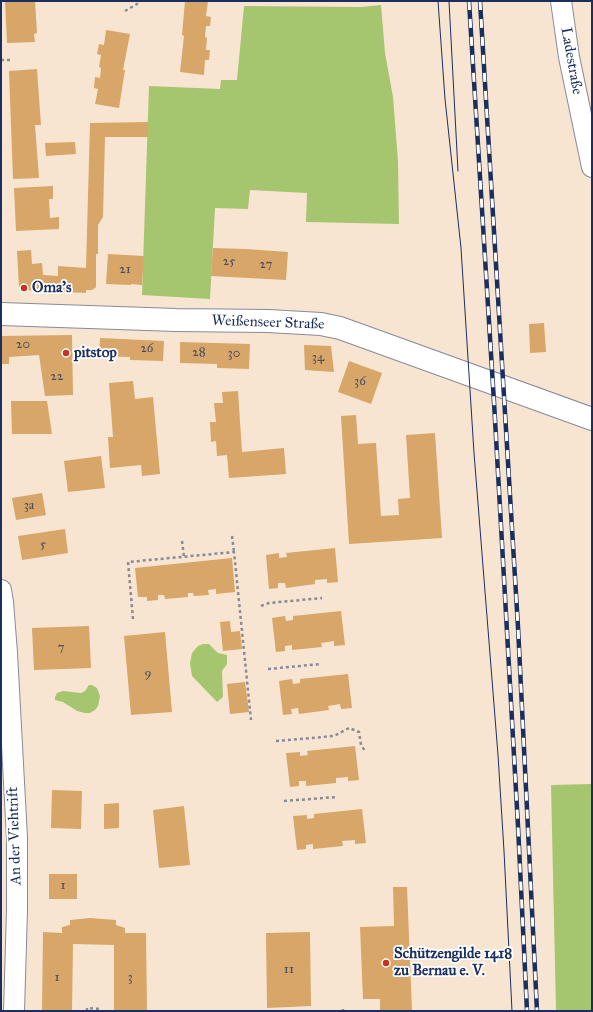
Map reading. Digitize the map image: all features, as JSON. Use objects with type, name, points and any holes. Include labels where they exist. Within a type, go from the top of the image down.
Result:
[{"type":"main road","name":"Weißenseer Straße","points":[[1,314],[172,320],[268,321],[321,324],[340,328],[592,419]]},
{"type":"street","name":"Ladestraße","points":[[561,1],[569,57],[592,167]]},
{"type":"street","name":"An der Viehtrift","points":[[1,590],[3,602],[9,838],[17,910],[14,1011]]},
{"type":"path","points":[[125,11],[137,4],[138,1]]},
{"type":"path","points":[[1,60],[10,60]]},
{"type":"path","points":[[232,536],[251,720]]},
{"type":"path","points":[[182,541],[184,557]]},
{"type":"path","points":[[133,619],[128,562],[234,552]]},
{"type":"path","points":[[261,606],[269,603],[322,598]]},
{"type":"path","points":[[268,669],[321,664]]},
{"type":"path","points":[[276,741],[334,736],[350,728],[359,732],[361,745],[366,751]]},
{"type":"path","points":[[284,801],[337,796]]},
{"type":"path","points":[[87,1011],[87,1008],[101,1009]]},
{"type":"green space","points":[[381,5],[385,53],[393,97],[398,161],[399,224],[306,222],[307,193],[250,190],[248,209],[215,208],[210,299],[142,295],[149,86],[220,89],[221,80],[237,80],[244,6],[361,7]]},
{"type":"green space","points":[[209,644],[218,653],[227,655],[227,664],[222,671],[223,697],[217,702],[192,676],[190,663],[192,653],[198,646]]},
{"type":"green space","points":[[89,685],[97,688],[100,696],[98,706],[90,713],[77,711],[63,702],[55,700],[57,693],[63,691],[81,693],[85,691]]},
{"type":"green space","points":[[592,784],[592,1011],[556,1011],[551,785]]},
{"type":"building","points":[[5,1],[35,1],[37,33],[34,34],[35,42],[7,43]]},
{"type":"building","points":[[185,1],[208,1],[206,16],[211,17],[210,26],[206,26],[205,37],[207,38],[206,50],[210,50],[209,60],[205,60],[204,75],[180,72],[184,36],[182,35]]},
{"type":"building","points":[[106,30],[130,34],[123,70],[125,70],[119,108],[95,104],[98,89],[94,88],[95,77],[100,78],[101,68],[99,67],[101,55],[97,54],[99,44],[104,45]]},
{"type":"building","points":[[37,69],[41,125],[35,125],[39,178],[13,179],[9,71]]},
{"type":"building","points":[[148,122],[148,137],[105,137],[103,217],[98,225],[96,287],[92,290],[86,290],[86,293],[23,290],[19,287],[17,251],[31,250],[32,264],[42,263],[43,275],[58,276],[58,266],[86,268],[90,123]]},
{"type":"building","points":[[75,142],[76,154],[46,156],[45,143]]},
{"type":"building","points":[[53,186],[53,199],[49,199],[50,218],[59,217],[59,229],[16,231],[14,188]]},
{"type":"building","points":[[213,248],[288,252],[286,280],[211,276]]},
{"type":"building","points":[[108,254],[144,256],[142,285],[106,284]]},
{"type":"building","points":[[544,323],[546,352],[530,353],[529,324]]},
{"type":"building","points":[[72,335],[73,395],[45,396],[39,355],[9,357],[9,364],[1,364],[1,336]]},
{"type":"building","points":[[100,338],[164,341],[163,361],[130,360],[130,357],[99,356]]},
{"type":"building","points":[[180,342],[250,344],[249,369],[217,368],[217,364],[180,363]]},
{"type":"building","points":[[304,345],[331,346],[334,372],[305,370]]},
{"type":"building","points":[[349,361],[382,373],[371,404],[338,392]]},
{"type":"building","points":[[133,381],[135,399],[153,397],[160,474],[142,476],[141,465],[110,468],[108,437],[113,437],[109,383]]},
{"type":"building","points":[[238,391],[242,452],[284,448],[286,474],[229,478],[227,455],[217,456],[216,441],[211,442],[210,422],[216,422],[214,403],[223,403],[222,392]]},
{"type":"building","points":[[11,401],[47,401],[52,434],[12,434]]},
{"type":"building","points":[[356,415],[358,444],[376,443],[381,516],[399,515],[398,499],[410,498],[406,435],[435,433],[442,538],[349,544],[341,416]]},
{"type":"building","points":[[101,456],[105,488],[68,492],[64,461]]},
{"type":"building","points":[[42,493],[46,515],[16,520],[12,498]]},
{"type":"building","points":[[65,529],[68,553],[22,560],[18,536]]},
{"type":"building","points":[[335,548],[338,582],[327,583],[327,579],[315,580],[315,584],[286,588],[285,583],[278,583],[278,588],[269,589],[266,555],[279,553],[279,558],[287,557],[286,553]]},
{"type":"building","points":[[232,558],[235,592],[216,594],[216,589],[208,590],[209,595],[194,596],[193,593],[188,593],[188,597],[165,599],[164,595],[158,595],[158,600],[147,601],[147,597],[138,597],[135,568]]},
{"type":"building","points":[[341,611],[345,645],[334,646],[334,641],[321,643],[322,647],[292,650],[292,645],[285,646],[285,651],[276,652],[272,618],[285,616],[286,621],[293,620],[293,616]]},
{"type":"building","points":[[230,621],[231,632],[240,631],[242,649],[223,651],[220,622]]},
{"type":"building","points":[[89,626],[91,668],[34,670],[32,628]]},
{"type":"building","points":[[165,632],[172,712],[131,715],[124,636]]},
{"type":"building","points":[[348,674],[352,708],[341,709],[340,704],[328,706],[329,710],[299,714],[298,708],[291,709],[292,714],[283,715],[279,681],[292,679],[293,684],[300,683],[300,679]]},
{"type":"building","points":[[245,682],[249,712],[230,714],[227,684]]},
{"type":"building","points":[[355,746],[359,780],[348,781],[348,777],[336,778],[336,783],[306,786],[306,781],[299,781],[299,786],[290,787],[286,753],[300,752],[300,756],[308,755],[307,751]]},
{"type":"building","points":[[52,790],[82,791],[81,829],[51,828]]},
{"type":"building","points":[[119,803],[119,828],[104,829],[104,804]]},
{"type":"building","points":[[184,806],[190,865],[159,868],[153,810]]},
{"type":"building","points":[[362,809],[366,843],[355,844],[355,840],[342,841],[343,846],[313,849],[313,844],[306,845],[306,849],[297,850],[293,816],[307,815],[307,819],[314,818],[314,814]]},
{"type":"building","points":[[49,874],[77,874],[77,899],[49,899]]},
{"type":"building","name":"Schützengilde 1418 zu Bernau e. V.","points":[[393,887],[407,887],[412,1011],[380,1011],[380,999],[363,999],[360,927],[394,926]]},
{"type":"building","points":[[90,918],[116,920],[116,925],[125,928],[125,933],[146,933],[147,1011],[114,1011],[114,945],[73,944],[72,1011],[42,1011],[43,932],[62,933],[62,927],[70,925],[70,920]]},
{"type":"building","points":[[310,932],[311,1006],[267,1008],[266,933]]},
{"type":"tram line","points":[[438,1],[445,99],[461,248],[474,453],[498,755],[512,1011]]},
{"type":"tram line","points":[[449,1],[458,171]]},
{"type":"railway","points":[[469,1],[494,402],[527,1011]]},
{"type":"railway","points":[[480,1],[518,627],[537,1011]]},
{"type":"place","name":"Oma's","points":[[24,288]]},
{"type":"place","name":"pitstop","points":[[66,353]]},
{"type":"place","name":"Schützengilde 1418 zu Bernau e. V.","points":[[386,963]]}]
